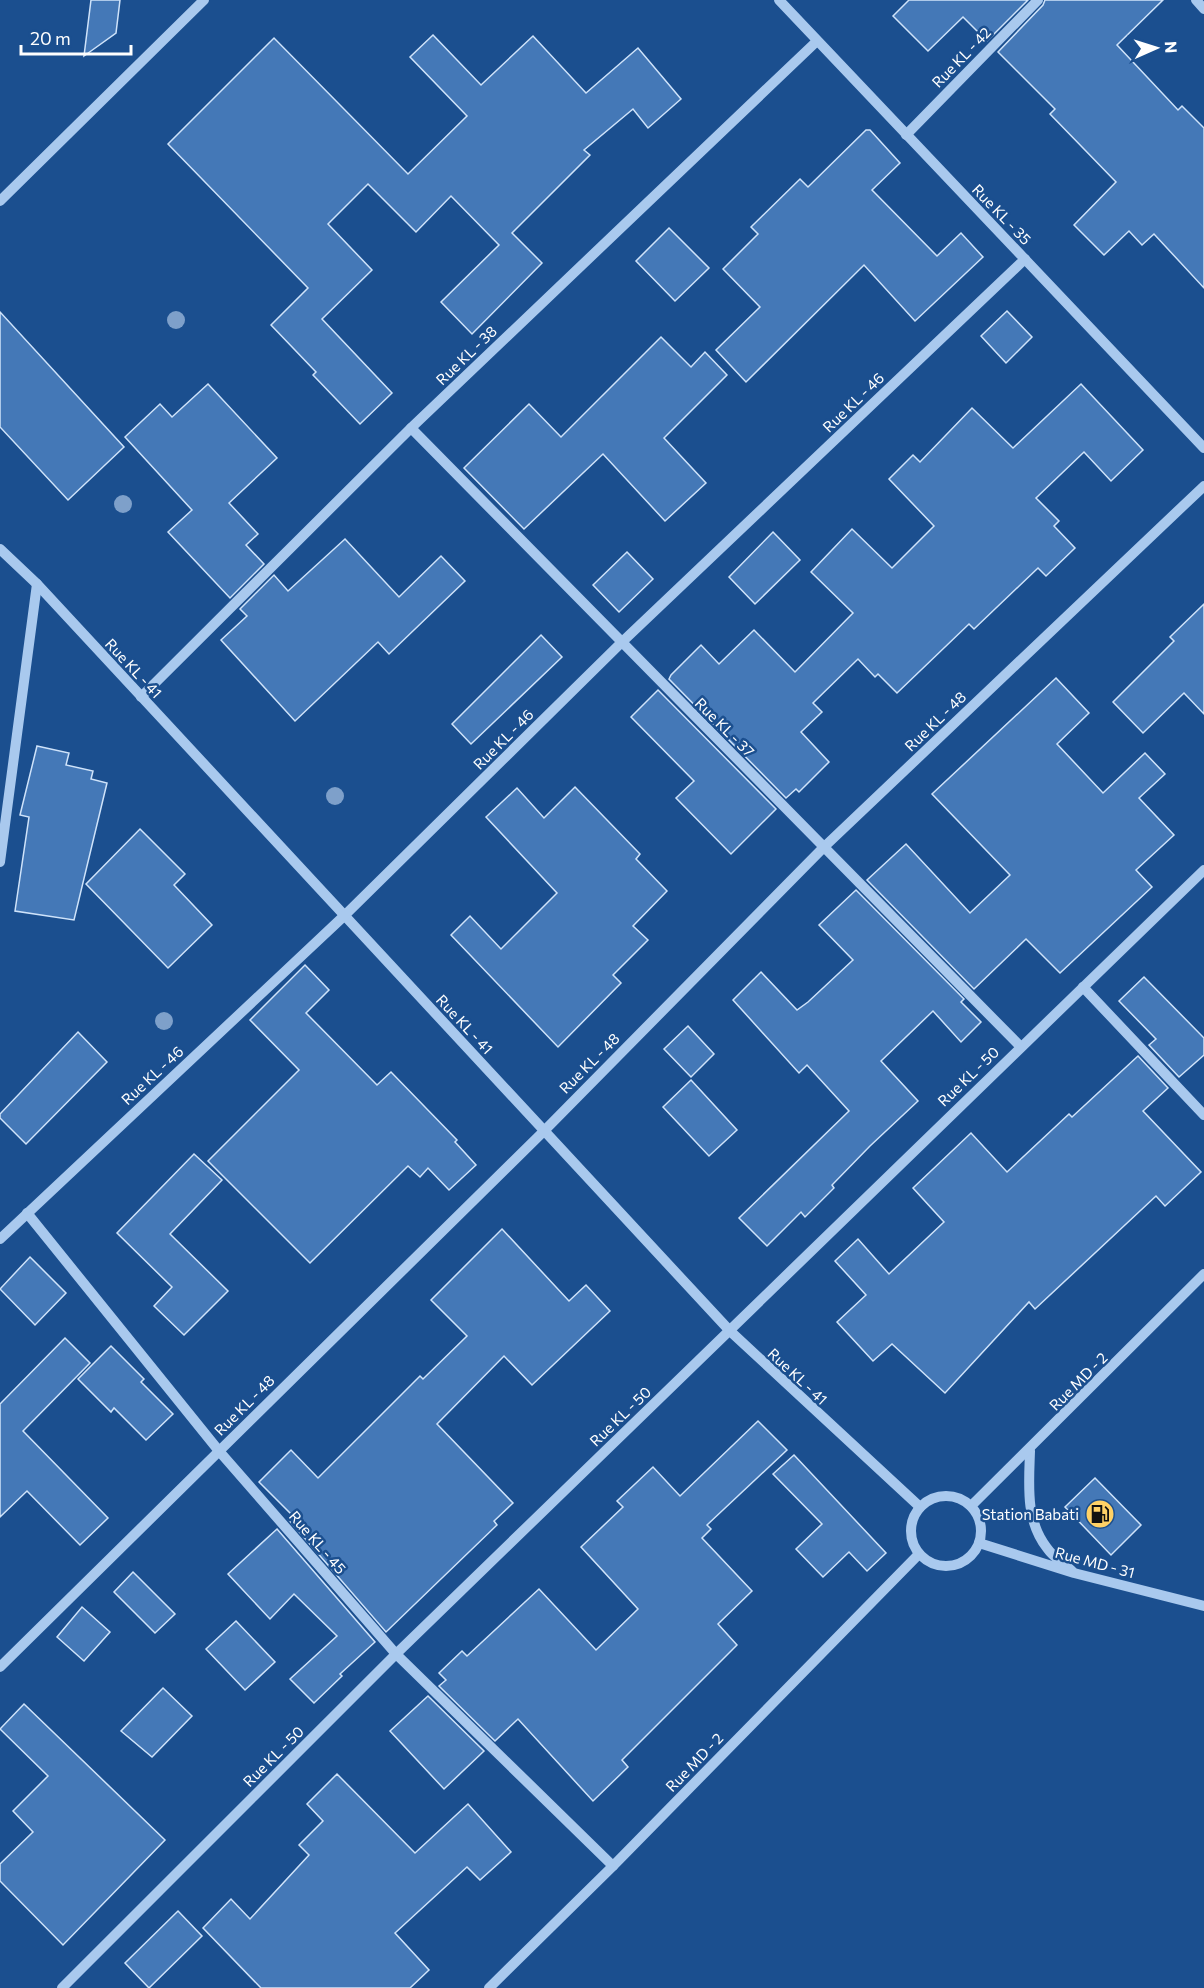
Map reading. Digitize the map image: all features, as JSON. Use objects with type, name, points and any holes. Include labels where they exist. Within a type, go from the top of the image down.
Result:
[{"type":"street","points":[[0,201],[204,0]]},
{"type":"street","name":"Rue KL - 35","points":[[779,0],[1204,448]]},
{"type":"street","name":"Rue KL - 42","points":[[906,135],[1038,0]]},
{"type":"street","points":[[1196,0],[1204,9]]},
{"type":"street","name":"Rue KL - 38","points":[[141,697],[411,428],[817,41]]},
{"type":"street","name":"Rue KL - 46","points":[[0,1239],[344,916],[621,643],[1025,259]]},
{"type":"street","name":"Rue KL - 37","points":[[411,428],[1020,1046]]},
{"type":"street","name":"Rue KL - 48","points":[[0,1667],[544,1131],[823,848],[1204,486]]},
{"type":"street","name":"Rue KL - 41","points":[[0,549],[37,584],[729,1331],[920,1507]]},
{"type":"street","points":[[0,862],[37,584]]},
{"type":"street","name":"Rue KL - 50","points":[[62,1988],[396,1654],[1020,1046],[1204,870]]},
{"type":"street","points":[[1083,987],[1204,1115]]},
{"type":"street","name":"Rue KL - 45","points":[[27,1213],[219,1451],[396,1654],[613,1866]]},
{"type":"street","name":"Rue MD - 2","points":[[971,1506],[1030,1451],[1204,1274]]},
{"type":"street","points":[[1030,1451],[1029,1504],[1034,1524],[1047,1548],[1074,1573]]},
{"type":"street","points":[[940,1496],[952,1496],[971,1506],[981,1524],[979,1543],[973,1554],[952,1566],[928,1562],[919,1554],[911,1535],[914,1515],[920,1507],[940,1496]]},
{"type":"street","name":"Rue MD - 31","points":[[979,1543],[1074,1573],[1204,1606]]},
{"type":"street","name":"Rue MD - 2","points":[[489,1988],[613,1866],[919,1554]]},
{"type":"building","points":[[91,0],[120,0],[116,33],[84,56]]},
{"type":"building","points":[[909,0],[1028,0],[987,41],[963,17],[928,51],[893,16]]},
{"type":"building","points":[[1045,0],[1163,0],[1117,45],[1178,110],[1182,106],[1204,128],[1204,288],[1154,234],[1142,245],[1129,231],[1104,255],[1074,225],[1116,182],[1050,114],[1055,109],[998,52],[1043,5]]},
{"type":"building","points":[[433,35],[481,85],[533,36],[586,93],[638,48],[681,99],[648,128],[633,109],[584,150],[590,155],[512,233],[542,263],[472,334],[441,302],[499,245],[451,196],[416,232],[368,184],[328,224],[372,270],[322,319],[392,393],[360,424],[313,375],[316,372],[271,325],[308,288],[168,144],[274,38],[408,174],[467,116],[410,57]]},
{"type":"building","points":[[866,130],[870,130],[900,163],[872,190],[937,256],[961,233],[983,257],[915,321],[864,265],[746,382],[716,350],[760,307],[723,269],[758,234],[751,227],[800,179],[808,187]]},
{"type":"building","points":[[669,228],[709,268],[675,301],[636,261]]},
{"type":"building","points":[[1007,311],[1032,337],[1006,363],[981,336]]},
{"type":"building","points":[[0,312],[124,447],[68,500],[0,427]]},
{"type":"building","points":[[661,337],[691,367],[705,352],[727,375],[664,438],[706,483],[665,521],[603,454],[524,529],[464,468],[529,404],[561,437]]},
{"type":"building","points":[[208,384],[277,458],[229,503],[258,534],[246,545],[264,564],[230,598],[168,532],[192,510],[125,437],[160,404],[172,417]]},
{"type":"building","points":[[1081,384],[1143,450],[1111,481],[1084,452],[1036,498],[1059,521],[1054,526],[1075,548],[1046,576],[1038,568],[974,629],[969,624],[897,693],[878,674],[875,677],[858,659],[813,703],[822,712],[801,732],[829,762],[799,792],[796,789],[786,798],[669,679],[671,675],[701,645],[719,664],[754,630],[795,672],[853,613],[811,572],[852,529],[892,568],[934,526],[889,479],[913,455],[920,462],[972,408],[1013,448]]},
{"type":"building","points":[[773,532],[800,560],[755,604],[729,577]]},
{"type":"building","points":[[345,539],[399,597],[441,556],[465,581],[389,654],[378,642],[295,721],[221,640],[247,616],[240,609],[274,575],[288,591]]},
{"type":"building","points":[[627,552],[653,579],[619,612],[593,585]]},
{"type":"building","points":[[1204,604],[1204,714],[1184,693],[1143,733],[1113,702],[1174,641],[1170,637]]},
{"type":"building","points":[[541,635],[562,657],[471,744],[452,724]]},
{"type":"building","points":[[1056,678],[1089,713],[1057,744],[1103,793],[1145,753],[1165,774],[1139,798],[1174,835],[1136,870],[1152,887],[1060,973],[1026,939],[974,989],[867,880],[906,844],[970,913],[1010,875],[932,794]]},
{"type":"building","points":[[658,690],[776,809],[731,854],[676,798],[694,781],[631,717]]},
{"type":"building","points":[[37,746],[69,753],[66,765],[93,771],[91,779],[107,783],[74,920],[15,911],[29,817],[20,815]]},
{"type":"building","points":[[575,787],[640,854],[636,859],[667,891],[633,926],[648,940],[613,975],[621,983],[558,1047],[451,935],[470,916],[501,949],[557,893],[486,817],[517,788],[544,818]]},
{"type":"building","points":[[140,829],[185,874],[174,885],[212,925],[168,968],[86,884]]},
{"type":"building","points":[[856,890],[964,999],[961,1002],[981,1022],[961,1042],[933,1011],[881,1061],[918,1101],[832,1185],[834,1188],[805,1217],[801,1212],[767,1246],[739,1218],[849,1111],[807,1065],[799,1073],[733,1000],[761,972],[797,1010],[808,1002],[853,960],[819,925]]},
{"type":"building","points":[[305,965],[329,990],[306,1013],[377,1085],[391,1072],[457,1140],[455,1142],[476,1165],[449,1190],[428,1168],[420,1177],[408,1166],[310,1263],[208,1161],[299,1070],[250,1020]]},
{"type":"building","points":[[1144,977],[1204,1038],[1204,1055],[1179,1077],[1149,1045],[1156,1039],[1119,1001]]},
{"type":"building","points":[[688,1026],[714,1054],[691,1077],[664,1049]]},
{"type":"building","points":[[78,1032],[107,1062],[26,1144],[0,1118],[0,1114]]},
{"type":"building","points":[[1138,1056],[1168,1088],[1143,1111],[1201,1172],[1165,1206],[1156,1196],[1035,1309],[1029,1302],[945,1393],[892,1344],[873,1361],[837,1322],[866,1295],[835,1261],[858,1239],[889,1274],[944,1222],[913,1188],[971,1133],[1007,1172],[1069,1114],[1072,1117]]},
{"type":"building","points":[[691,1080],[737,1130],[709,1156],[663,1107]]},
{"type":"building","points":[[194,1154],[222,1180],[170,1234],[228,1291],[184,1335],[154,1306],[172,1287],[117,1233]]},
{"type":"building","points":[[502,1229],[569,1301],[586,1285],[610,1311],[532,1385],[504,1356],[437,1424],[513,1503],[494,1521],[497,1525],[386,1632],[288,1519],[292,1515],[259,1482],[291,1450],[318,1478],[420,1376],[423,1379],[467,1336],[431,1300]]},
{"type":"building","points":[[30,1257],[66,1293],[35,1325],[0,1289]]},
{"type":"building","points":[[65,1338],[90,1363],[23,1431],[108,1518],[80,1545],[27,1491],[0,1517],[0,1404]]},
{"type":"building","points":[[111,1346],[144,1379],[141,1382],[173,1414],[146,1440],[114,1408],[111,1412],[78,1379]]},
{"type":"building","points":[[758,1421],[787,1450],[707,1525],[711,1529],[702,1538],[752,1591],[718,1624],[737,1645],[622,1760],[628,1767],[593,1801],[518,1719],[495,1741],[439,1686],[446,1680],[439,1673],[462,1651],[467,1656],[539,1589],[596,1650],[638,1609],[581,1547],[623,1507],[617,1501],[653,1467],[680,1496]]},
{"type":"building","points":[[794,1455],[886,1553],[867,1571],[849,1552],[823,1577],[796,1549],[822,1524],[773,1474]]},
{"type":"building","points":[[1095,1478],[1141,1525],[1111,1555],[1065,1507]]},
{"type":"building","points":[[277,1529],[375,1642],[340,1674],[342,1676],[314,1703],[290,1679],[337,1636],[294,1594],[270,1619],[228,1574]]},
{"type":"building","points":[[133,1572],[175,1614],[155,1633],[114,1592]]},
{"type":"building","points":[[82,1607],[110,1632],[84,1661],[57,1637]]},
{"type":"building","points":[[236,1621],[275,1662],[245,1690],[206,1649]]},
{"type":"building","points":[[163,1688],[192,1716],[152,1757],[121,1731]]},
{"type":"building","points":[[428,1696],[484,1751],[444,1789],[390,1731]]},
{"type":"building","points":[[24,1704],[165,1840],[63,1945],[0,1881],[0,1864],[33,1832],[13,1811],[48,1776],[0,1729]]},
{"type":"building","points":[[337,1774],[415,1853],[468,1804],[511,1852],[480,1880],[467,1867],[395,1933],[429,1970],[410,1988],[261,1988],[203,1928],[231,1899],[250,1919],[309,1855],[299,1845],[323,1821],[307,1804]]},
{"type":"building","points":[[178,1911],[202,1936],[149,1988],[125,1963]]},
{"type":"place","name":"Station Babati","points":[[1100,1514]]}]
